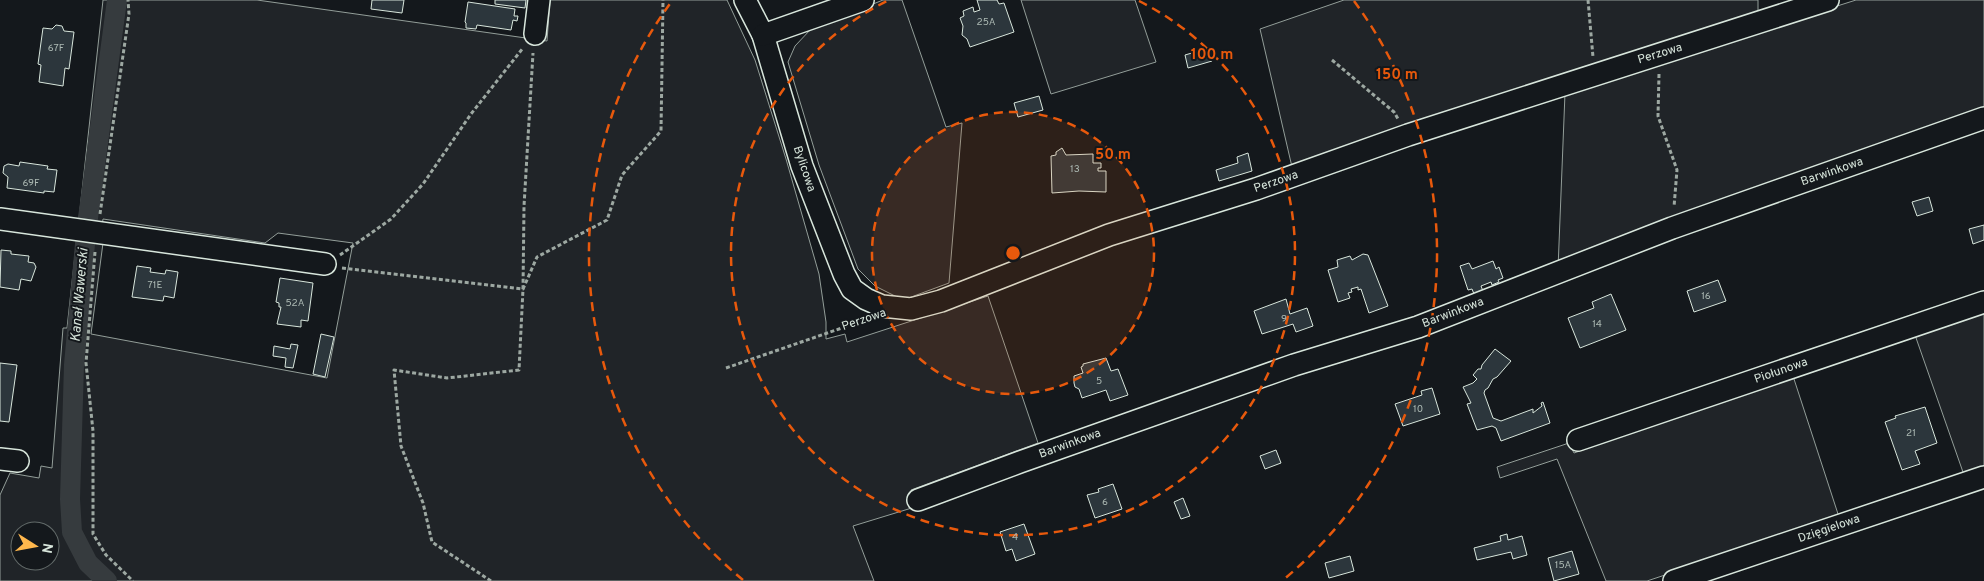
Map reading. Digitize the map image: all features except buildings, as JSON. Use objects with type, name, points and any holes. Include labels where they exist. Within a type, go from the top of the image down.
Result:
[{"type":"street","points":[[535,34],[539,0]]},
{"type":"street","name":"Bylicowa","points":[[746,0],[763,35],[802,166],[844,274],[852,289],[866,300],[882,306],[897,308]]},
{"type":"street","points":[[763,35],[863,0]]},
{"type":"street","name":"Perzowa","points":[[897,308],[911,309],[941,301],[1109,235],[1256,189],[1408,135],[1828,0]]},
{"type":"street","name":"Barwinkowa","points":[[918,500],[1294,364],[1418,327],[1672,228],[1984,118]]},
{"type":"street","points":[[0,219],[325,264]]},
{"type":"street","name":"Piołunowa","points":[[1578,440],[1984,302]]},
{"type":"street","name":"Dzięgielowa","points":[[1674,581],[1984,477]]},
{"type":"path","points":[[128,0],[129,14],[87,231],[86,363],[93,431],[93,534],[106,555],[133,581]]},
{"type":"path","points":[[523,289],[537,257],[607,220],[622,175],[661,131],[662,0]]},
{"type":"path","points":[[1588,0],[1595,74]]},
{"type":"path","points":[[325,264],[360,242],[391,219],[423,184],[471,114],[535,34]]},
{"type":"path","points":[[491,581],[432,542],[423,503],[401,446],[394,370],[447,378],[519,370],[523,289],[524,206],[535,34]]},
{"type":"path","points":[[1659,55],[1658,116],[1677,170],[1672,228]]},
{"type":"path","points":[[1332,60],[1394,112],[1408,135]]},
{"type":"path","points":[[325,264],[348,269],[523,289]]},
{"type":"path","name":"Perzowa","points":[[726,368],[897,308]]},
{"type":"shaded area","points":[[103,0],[257,0],[547,41],[550,0],[727,0],[755,60],[786,159],[819,274],[826,322],[826,339],[845,334],[847,342],[988,296],[1038,443],[911,490],[915,507],[853,526],[874,581],[0,581],[0,495],[10,473],[39,478],[41,466],[52,468],[63,328],[67,328]],"holes":[[[103,219],[265,243],[278,233],[353,243],[327,378],[91,334],[103,243],[100,242]]]},
{"type":"shaded area","points":[[883,0],[902,0],[946,127],[962,123],[949,283],[903,300],[875,286],[858,269],[819,165],[788,62],[795,46],[811,29]]},
{"type":"shaded area","points":[[1021,0],[1135,0],[1156,62],[1051,94]]},
{"type":"shaded area","points":[[1344,0],[1758,0],[1758,11],[1292,167],[1260,29]]},
{"type":"shaded area","points":[[1856,0],[1984,0],[1984,111],[1558,269],[1565,93]]},
{"type":"shaded area","points":[[1984,311],[1984,468],[1964,475],[1915,335]]},
{"type":"shaded area","points":[[1793,376],[1839,517],[1647,581],[1606,581],[1557,459],[1500,478],[1497,467],[1569,443],[1574,453]]},
{"type":"waterway","name":"Kanał Wawerski","points":[[107,581],[88,563],[72,532],[70,499],[74,365],[86,233],[117,0]]}]
